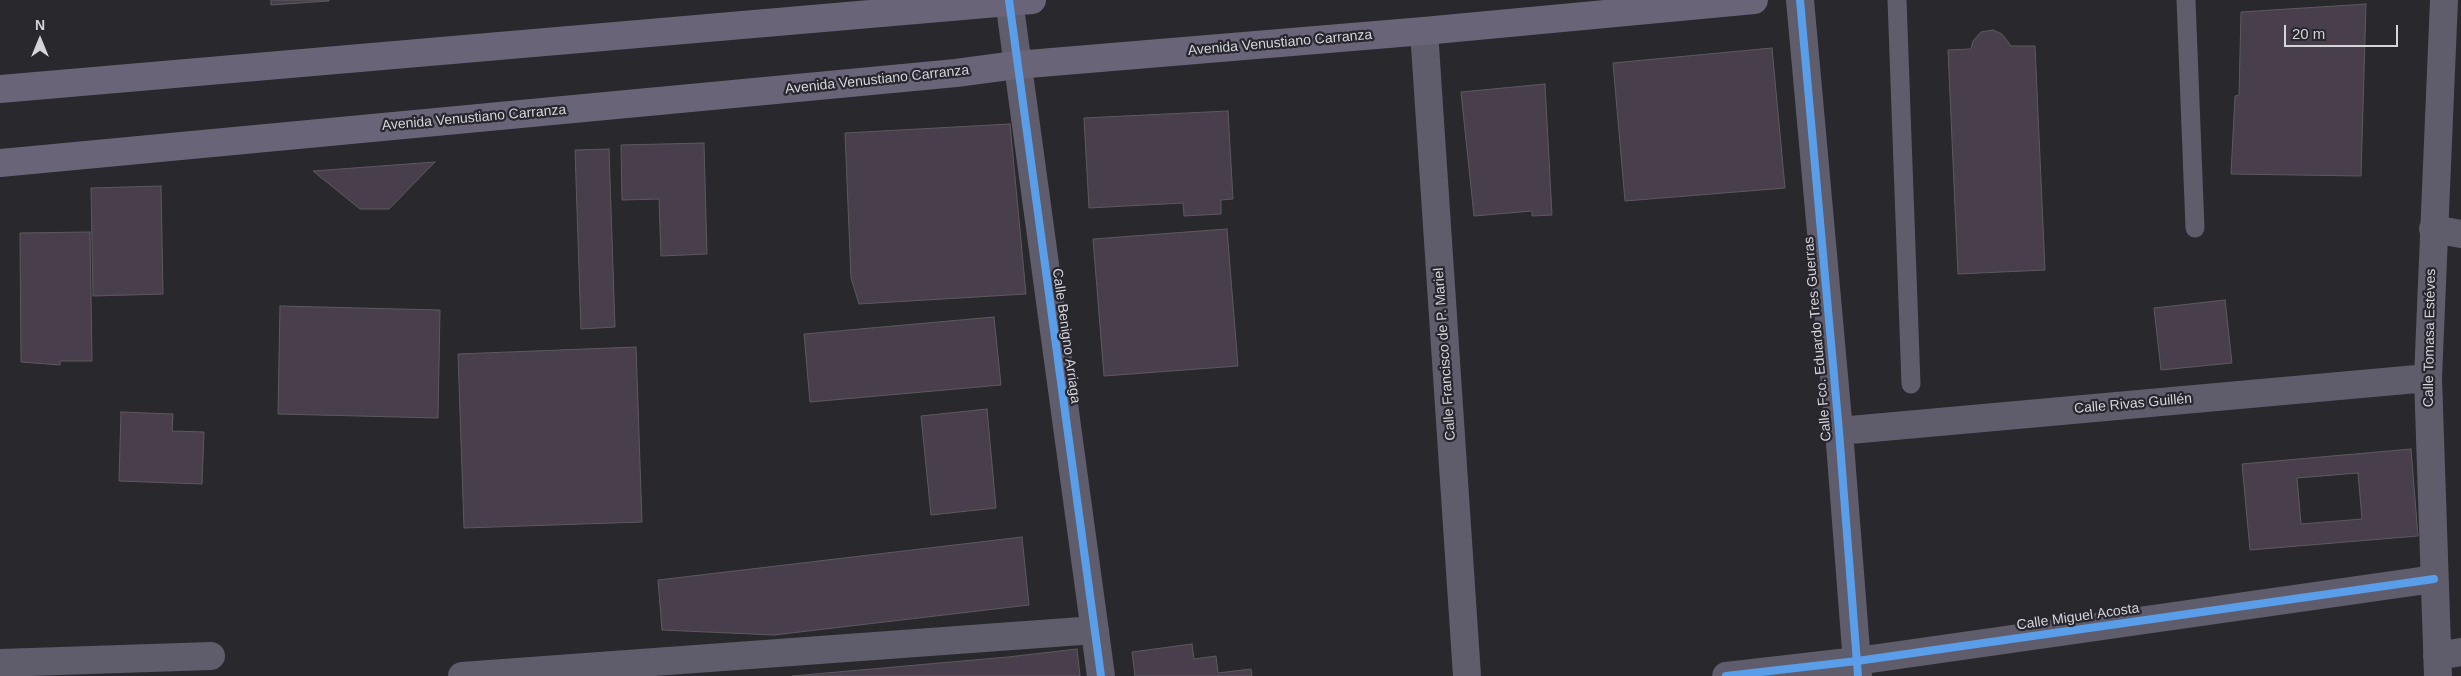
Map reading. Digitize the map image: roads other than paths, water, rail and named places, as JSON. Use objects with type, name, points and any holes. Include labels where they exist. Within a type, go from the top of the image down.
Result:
[{"type":"main road","name":"Avenida Venustiano Carranza","points":[[0,163],[946,74],[1016,65],[1424,31],[1754,0]]},
{"type":"main road","points":[[0,89],[1016,1]]},
{"type":"street","name":"Calle Fco. Eduardo Tres Guerras","points":[[1800,0],[1839,431],[1858,669]]},
{"type":"street","name":"Calle Tomasa Estéves","points":[[2444,0],[2428,378],[2434,578],[2445,662]]},
{"type":"street","name":"Calle Benigno Arriaga","points":[[1016,1],[1016,65],[1101,676]]},
{"type":"street","name":"Calle Francisco de P. Mariel","points":[[1424,31],[1467,676]]},
{"type":"street","points":[[2433,229],[2461,234]]},
{"type":"street","name":"Calle Rivas Guillén","points":[[1839,431],[2428,378]]},
{"type":"street","name":"Calle Miguel Acosta","points":[[1726,676],[1858,669],[2434,578]]},
{"type":"street","points":[[462,676],[1095,630]]},
{"type":"street","points":[[0,663],[211,656]]},
{"type":"lane","points":[[1897,0],[1910,384]]},
{"type":"lane","points":[[2186,0],[2195,228]]}]
